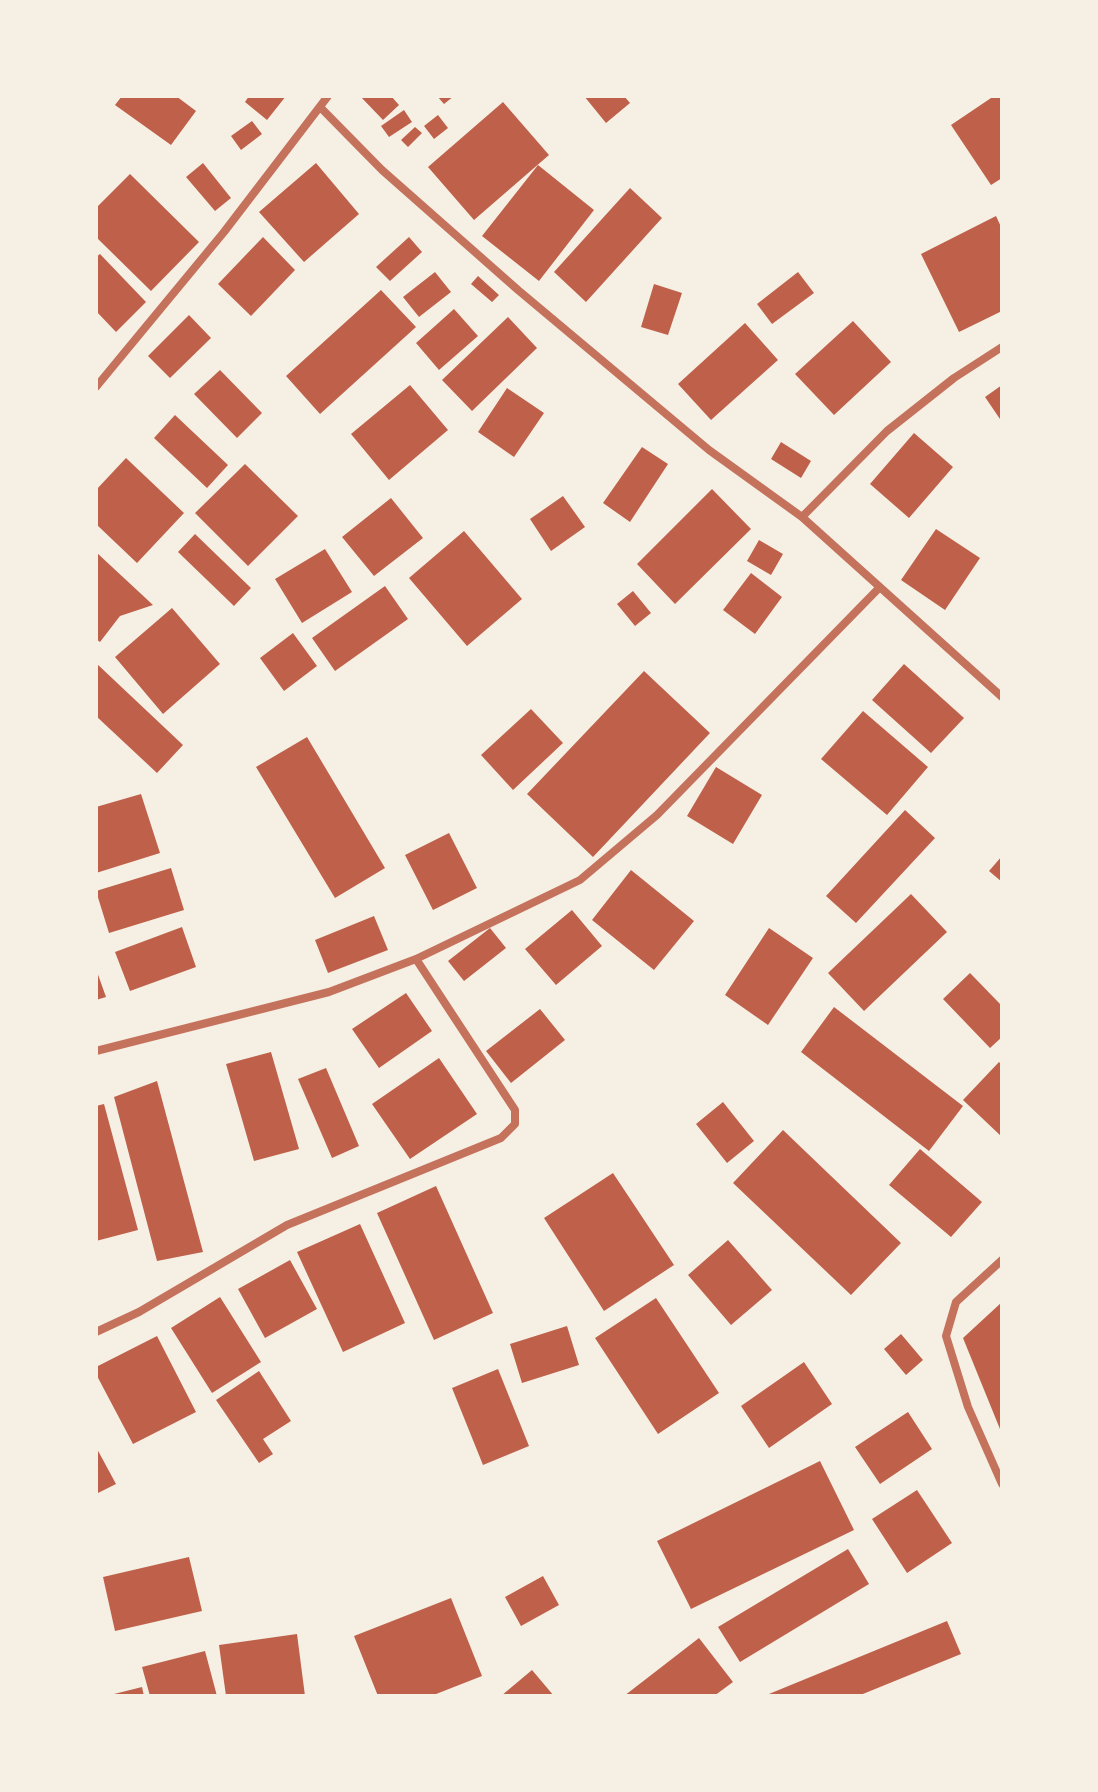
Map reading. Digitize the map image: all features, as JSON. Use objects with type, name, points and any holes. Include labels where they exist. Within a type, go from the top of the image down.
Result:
[{"type":"street","points":[[96,387],[224,232],[328,96]]},
{"type":"street","points":[[321,108],[382,170],[518,290],[709,450],[802,517],[1002,697]]},
{"type":"street","points":[[802,517],[887,431],[954,378],[1002,347]]},
{"type":"street","points":[[96,1051],[329,992],[416,959],[580,880],[657,815],[880,587]]},
{"type":"street","points":[[96,1332],[139,1312],[287,1225],[501,1138],[515,1124],[515,1110],[416,959]]},
{"type":"street","points":[[1002,1260],[956,1302],[946,1336],[968,1407],[1002,1484]]},
{"type":"building","points":[[122,96],[176,96],[196,111],[171,145],[115,105]]},
{"type":"building","points":[[249,96],[286,96],[267,120],[245,102]]},
{"type":"building","points":[[360,96],[391,96],[399,105],[383,120]]},
{"type":"building","points":[[437,96],[454,96],[444,104]]},
{"type":"building","points":[[584,96],[624,96],[630,103],[606,123]]},
{"type":"building","points":[[994,96],[1002,96],[1002,178],[991,185],[951,125]]},
{"type":"building","points":[[503,102],[549,155],[474,220],[428,167]]},
{"type":"building","points":[[404,110],[412,122],[389,137],[381,126]]},
{"type":"building","points":[[438,115],[448,128],[434,139],[424,126]]},
{"type":"building","points":[[252,121],[262,134],[241,150],[231,136]]},
{"type":"building","points":[[415,127],[422,133],[408,147],[401,140]]},
{"type":"building","points":[[203,163],[231,198],[215,211],[186,177]]},
{"type":"building","points":[[316,163],[359,214],[304,262],[259,212]]},
{"type":"building","points":[[538,165],[594,210],[539,281],[482,236]]},
{"type":"building","points":[[130,174],[199,242],[151,291],[96,237],[96,208]]},
{"type":"building","points":[[630,188],[662,218],[586,302],[554,272]]},
{"type":"building","points":[[996,216],[1002,229],[1002,311],[959,332],[921,254]]},
{"type":"building","points":[[263,237],[295,270],[251,316],[218,284]]},
{"type":"building","points":[[409,237],[422,252],[390,281],[376,267]]},
{"type":"building","points":[[100,254],[146,302],[116,332],[96,311],[96,257]]},
{"type":"building","points":[[435,272],[451,292],[419,317],[403,297]]},
{"type":"building","points":[[798,272],[814,293],[772,324],[757,304]]},
{"type":"building","points":[[478,276],[499,295],[492,302],[471,284]]},
{"type":"building","points":[[654,284],[682,293],[668,335],[641,327]]},
{"type":"building","points":[[381,290],[416,327],[320,414],[286,376]]},
{"type":"building","points":[[454,309],[478,336],[439,370],[416,343]]},
{"type":"building","points":[[189,315],[211,338],[170,378],[148,356]]},
{"type":"building","points":[[508,317],[537,348],[472,411],[442,380]]},
{"type":"building","points":[[853,321],[891,362],[834,415],[795,374]]},
{"type":"building","points":[[745,323],[778,360],[711,420],[678,384]]},
{"type":"building","points":[[220,370],[262,413],[237,438],[194,394]]},
{"type":"building","points":[[410,385],[448,430],[389,480],[351,434]]},
{"type":"building","points":[[1002,385],[1002,422],[985,397]]},
{"type":"building","points":[[507,388],[544,413],[514,457],[478,432]]},
{"type":"building","points":[[175,415],[228,465],[207,488],[154,438]]},
{"type":"building","points":[[914,433],[953,467],[909,518],[870,484]]},
{"type":"building","points":[[781,442],[811,461],[801,478],[771,459]]},
{"type":"building","points":[[642,447],[668,464],[630,522],[603,503]]},
{"type":"building","points":[[126,458],[184,513],[137,563],[96,524],[96,490]]},
{"type":"building","points":[[245,464],[298,516],[248,566],[195,513]]},
{"type":"building","points":[[712,489],[751,529],[675,604],[637,564]]},
{"type":"building","points":[[563,496],[585,527],[551,551],[530,519]]},
{"type":"building","points":[[391,498],[423,538],[374,576],[342,537]]},
{"type":"building","points":[[936,529],[980,558],[945,610],[901,580]]},
{"type":"building","points":[[464,531],[522,599],[467,646],[409,578]]},
{"type":"building","points":[[195,534],[251,588],[234,606],[178,552]]},
{"type":"building","points":[[759,540],[783,554],[771,575],[747,561]]},
{"type":"building","points":[[325,549],[352,592],[302,623],[275,579]]},
{"type":"building","points":[[96,552],[153,605],[120,616],[100,642],[96,639]]},
{"type":"building","points":[[751,573],[782,597],[755,634],[723,610]]},
{"type":"building","points":[[385,586],[408,619],[335,671],[312,638]]},
{"type":"building","points":[[633,591],[651,613],[635,626],[617,604]]},
{"type":"building","points":[[172,608],[220,664],[163,714],[115,657]]},
{"type":"building","points":[[293,633],[317,666],[284,691],[260,658]]},
{"type":"building","points":[[96,663],[183,745],[157,773],[96,716]]},
{"type":"building","points":[[904,664],[964,718],[931,753],[872,700]]},
{"type":"building","points":[[644,671],[710,733],[593,857],[527,794]]},
{"type":"building","points":[[531,709],[563,743],[513,790],[481,755]]},
{"type":"building","points":[[863,711],[928,767],[887,815],[821,759]]},
{"type":"building","points":[[307,737],[385,868],[335,898],[256,767]]},
{"type":"building","points":[[716,767],[762,795],[733,844],[687,816]]},
{"type":"building","points":[[141,794],[160,853],[96,873],[96,807]]},
{"type":"building","points":[[905,810],[935,838],[856,923],[826,896]]},
{"type":"building","points":[[449,833],[477,888],[433,910],[405,855]]},
{"type":"building","points":[[1002,856],[1002,882],[989,871]]},
{"type":"building","points":[[171,868],[184,910],[109,933],[96,891]]},
{"type":"building","points":[[631,870],[694,921],[654,970],[592,920]]},
{"type":"building","points":[[911,894],[947,932],[864,1011],[828,973]]},
{"type":"building","points":[[572,910],[602,946],[556,985],[525,949]]},
{"type":"building","points":[[374,916],[388,950],[328,973],[315,940]]},
{"type":"building","points":[[182,927],[196,967],[130,991],[115,952]]},
{"type":"building","points":[[490,928],[506,948],[464,981],[448,961]]},
{"type":"building","points":[[769,928],[813,958],[768,1025],[725,995]]},
{"type":"building","points":[[96,969],[106,997],[96,1000]]},
{"type":"building","points":[[970,973],[1002,1006],[1002,1037],[990,1048],[943,999]]},
{"type":"building","points":[[406,993],[432,1031],[379,1068],[352,1029]]},
{"type":"building","points":[[834,1007],[963,1106],[929,1151],[801,1052]]},
{"type":"building","points":[[540,1009],[565,1040],[511,1083],[486,1051]]},
{"type":"building","points":[[271,1052],[299,1149],[254,1161],[226,1064]]},
{"type":"building","points":[[439,1058],[477,1114],[410,1159],[372,1104]]},
{"type":"building","points":[[999,1062],[1002,1065],[1002,1137],[963,1100]]},
{"type":"building","points":[[326,1068],[359,1146],[332,1158],[298,1079]]},
{"type":"building","points":[[157,1081],[203,1252],[157,1261],[114,1097]]},
{"type":"building","points":[[723,1102],[754,1141],[727,1163],[696,1124]]},
{"type":"building","points":[[104,1104],[138,1230],[96,1241],[96,1106]]},
{"type":"building","points":[[783,1130],[901,1243],[851,1295],[733,1183]]},
{"type":"building","points":[[920,1149],[982,1202],[951,1237],[889,1185]]},
{"type":"building","points":[[613,1173],[674,1265],[604,1311],[544,1218]]},
{"type":"building","points":[[436,1186],[493,1313],[434,1340],[377,1213]]},
{"type":"building","points":[[360,1224],[405,1323],[343,1352],[297,1252]]},
{"type":"building","points":[[728,1240],[772,1290],[731,1325],[688,1275]]},
{"type":"building","points":[[290,1260],[317,1309],[265,1338],[238,1289]]},
{"type":"building","points":[[220,1297],[261,1362],[212,1393],[171,1328]]},
{"type":"building","points":[[656,1298],[719,1393],[658,1434],[595,1338]]},
{"type":"building","points":[[1002,1302],[1002,1434],[963,1338]]},
{"type":"building","points":[[567,1326],[579,1365],[522,1383],[510,1344]]},
{"type":"building","points":[[901,1334],[923,1360],[906,1375],[884,1349]]},
{"type":"building","points":[[157,1336],[196,1412],[133,1444],[96,1374],[96,1367]]},
{"type":"building","points":[[804,1362],[832,1404],[769,1448],[741,1406]]},
{"type":"building","points":[[498,1369],[529,1446],[483,1465],[452,1388]]},
{"type":"building","points":[[259,1371],[291,1421],[263,1439],[273,1454],[259,1463],[216,1400]]},
{"type":"building","points":[[908,1412],[932,1449],[880,1484],[855,1447]]},
{"type":"building","points":[[96,1447],[116,1484],[96,1494]]},
{"type":"building","points":[[820,1461],[854,1530],[691,1609],[657,1541]]},
{"type":"building","points":[[917,1490],[952,1543],[907,1573],[872,1519]]},
{"type":"building","points":[[848,1549],[869,1584],[740,1662],[718,1627]]},
{"type":"building","points":[[189,1557],[202,1611],[115,1631],[103,1577]]},
{"type":"building","points":[[543,1576],[559,1605],[521,1626],[505,1597]]},
{"type":"building","points":[[451,1598],[482,1676],[431,1696],[378,1696],[354,1636]]},
{"type":"building","points":[[947,1621],[961,1654],[858,1696],[764,1696]]},
{"type":"building","points":[[297,1634],[305,1696],[226,1696],[219,1645]]},
{"type":"building","points":[[699,1638],[733,1682],[714,1696],[624,1696]]},
{"type":"building","points":[[205,1651],[217,1696],[150,1696],[142,1667]]},
{"type":"building","points":[[532,1670],[554,1696],[501,1696]]},
{"type":"building","points":[[142,1687],[144,1696],[110,1696],[110,1695]]}]
